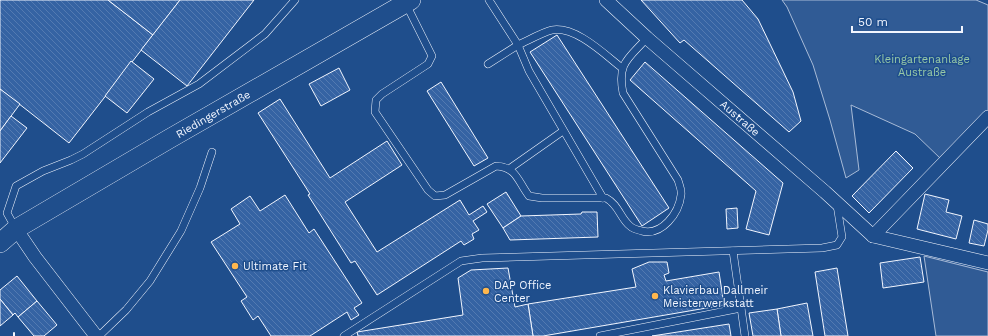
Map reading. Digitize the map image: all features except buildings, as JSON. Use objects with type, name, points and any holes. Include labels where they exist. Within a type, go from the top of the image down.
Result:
[{"type":"main road","name":"Riedingerstraße","points":[[0,243],[16,229],[169,139],[409,2]]},
{"type":"street","name":"Austraße","points":[[606,0],[647,38],[873,236],[988,264]]},
{"type":"street","points":[[873,236],[988,117]]},
{"type":"street","points":[[16,229],[35,257],[98,336]]},
{"type":"lane","points":[[16,229],[7,213],[16,186],[43,171],[77,157],[148,112],[199,84],[265,34],[296,0]]},
{"type":"lane","points":[[489,0],[518,45],[529,71],[603,198]]},
{"type":"lane","points":[[409,2],[432,56],[428,64],[382,94],[376,100],[375,112],[428,190],[435,196],[445,195],[496,166],[506,167],[513,171],[529,196],[542,198],[606,198],[613,202],[630,226],[645,232],[658,229],[669,222],[677,210],[681,194],[678,180],[623,93],[620,79],[622,68],[626,61],[647,38]]},
{"type":"lane","points":[[488,64],[518,45],[551,30],[564,30],[585,40],[622,68]]},
{"type":"lane","points":[[509,169],[563,131]]},
{"type":"lane","points":[[98,336],[126,310],[150,281],[181,230],[200,188],[212,152]]},
{"type":"lane","points":[[344,336],[461,261],[482,258],[822,248],[837,245],[842,236],[836,202]]},
{"type":"lane","points":[[733,251],[745,336]]},
{"type":"lane","points":[[600,336],[741,308]]},
{"type":"green space","name":"Kleingartenanlage Austraße","points":[[782,0],[976,0],[988,5],[988,110],[941,159],[915,134],[851,105],[859,170],[846,178],[813,65],[787,7]]},
{"type":"green space","points":[[924,256],[988,272],[988,336],[936,336]]},
{"type":"place","name":"Ultimate Fit","points":[[235,266]]},
{"type":"place","name":"DAP Office Center","points":[[486,291]]},
{"type":"place","name":"Klavierbau Dallmeir Meisterwerkstatt","points":[[655,296]]}]
